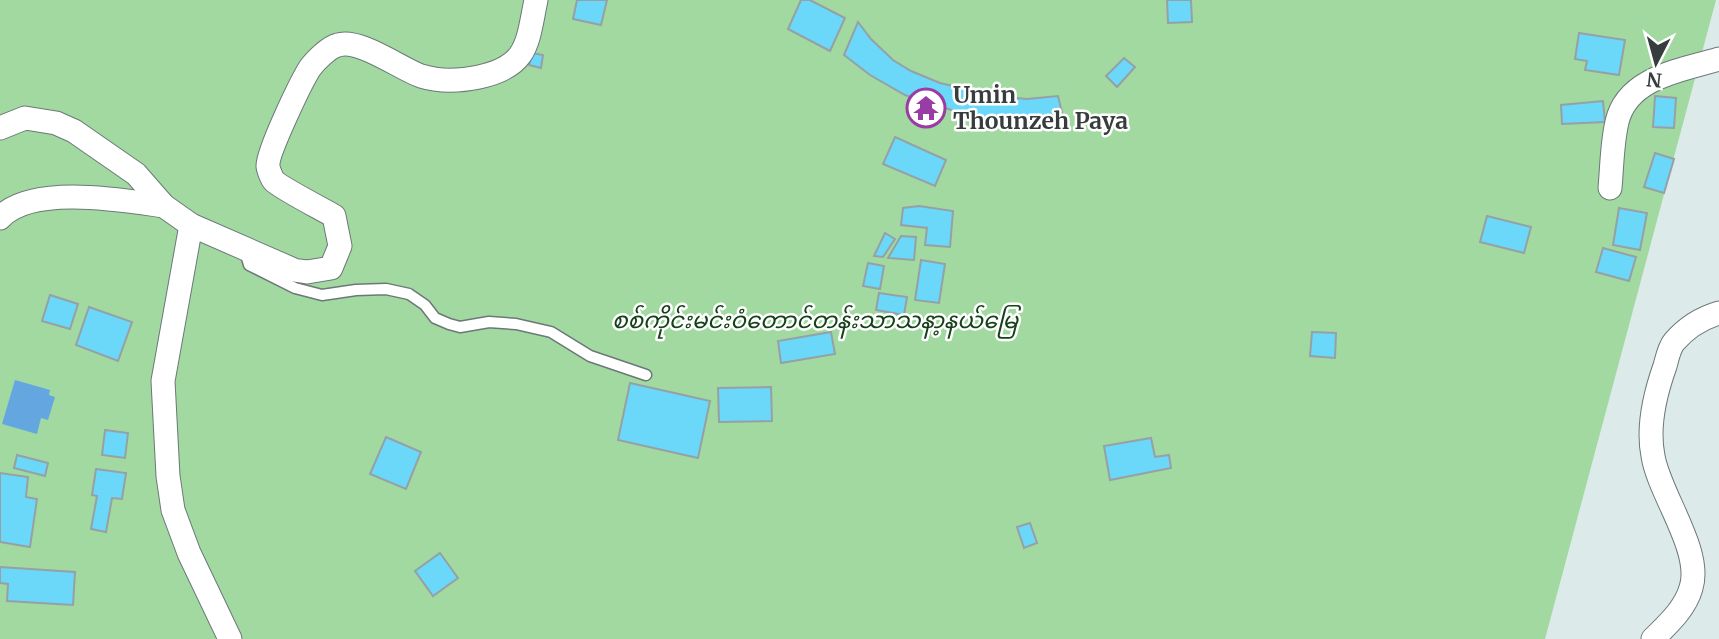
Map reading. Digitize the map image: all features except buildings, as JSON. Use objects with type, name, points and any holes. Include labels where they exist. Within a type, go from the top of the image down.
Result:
[{"type":"street","points":[[0,128],[25,118],[56,122],[136,174],[164,206],[191,225],[294,270],[307,272],[331,268],[340,246],[334,216],[274,181],[268,165],[274,142],[310,67],[335,45],[346,43],[389,58],[420,75],[442,81],[494,74],[515,61],[526,49],[537,0]]},
{"type":"street","points":[[1610,188],[1617,121],[1624,102],[1646,83],[1670,73],[1719,60]]},
{"type":"street","points":[[0,218],[9,208],[45,198],[111,199],[164,206]]},
{"type":"street","points":[[191,225],[163,381],[168,476],[173,510],[188,553],[230,639]]},
{"type":"street","points":[[1653,639],[1679,613],[1692,587],[1692,561],[1680,523],[1663,490],[1652,456],[1651,429],[1656,391],[1673,343],[1702,318],[1719,313]]},
{"type":"lane","points":[[244,248],[249,265],[295,288],[322,295],[386,289],[409,294],[443,323],[460,327],[489,322],[516,324],[551,332],[590,356],[646,375]]},
{"type":"green space","name":"စစ်ကိုင်းမင်းဝံတောင်တန်းသာသနာ့နယ်မြေ","points":[[0,0],[1716,0],[1545,639],[0,639]]},
{"type":"water","points":[[15,380],[50,390],[49,395],[55,397],[48,420],[41,418],[37,434],[2,424]]},
{"type":"place","name":"Umin Thounzeh Paya","points":[[926,108]]}]
